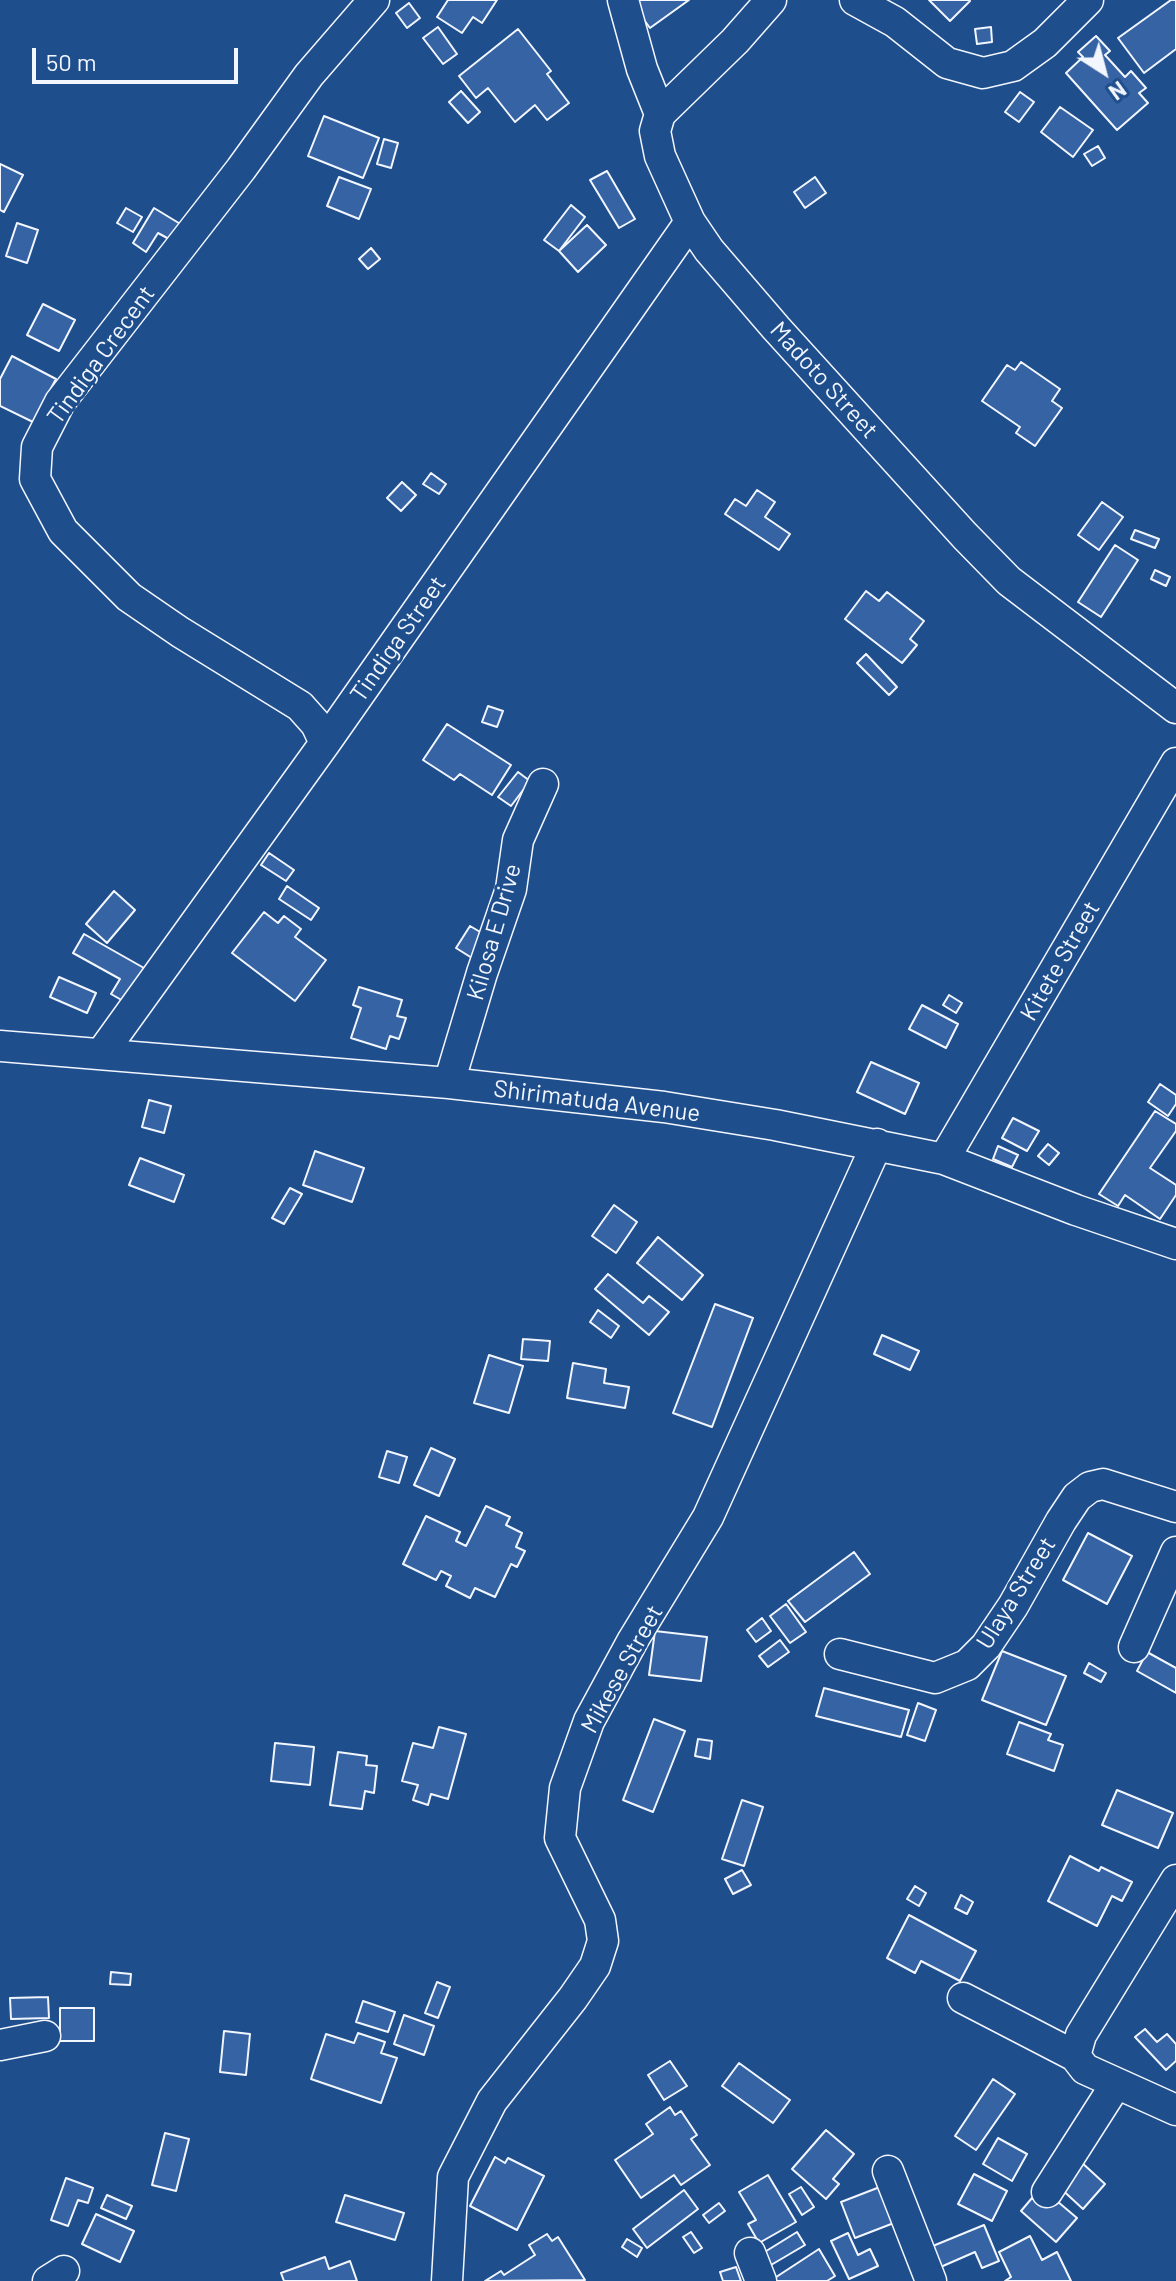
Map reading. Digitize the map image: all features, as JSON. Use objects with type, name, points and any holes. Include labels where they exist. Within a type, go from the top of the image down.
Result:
[{"type":"street","name":"Tindiga Crecent","points":[[325,743],[316,724],[300,706],[129,597],[63,531],[35,479],[37,447],[60,402],[241,169],[309,75],[374,0]]},
{"type":"street","points":[[623,0],[642,69],[660,114],[735,41],[771,0]]},
{"type":"street","points":[[855,0],[895,22],[947,63],[983,73],[1013,66],[1045,43],[1088,0]]},
{"type":"street","name":"Madoto Street","points":[[660,114],[655,131],[660,156],[690,222],[709,250],[776,328],[1009,581],[1176,708]]},
{"type":"street","name":"Tindiga Street","points":[[101,1054],[325,743],[690,222]]},
{"type":"street","name":"Kitete Street","points":[[944,1159],[1176,763]]},
{"type":"street","name":"Kilosa E Drive","points":[[449,1083],[511,889],[518,840],[543,784]]},
{"type":"street","name":"Shirimatuda Avenue","points":[[0,1046],[449,1083],[664,1107],[877,1144],[944,1159],[1076,1210],[1176,1244]]},
{"type":"street","name":"Mikese Street","points":[[447,2281],[453,2177],[492,2101],[573,1998],[595,1966],[603,1941],[600,1920],[560,1838],[565,1788],[589,1721],[633,1640],[708,1517],[877,1144]]},
{"type":"street","name":"Ulaya Street","points":[[840,1654],[935,1678],[967,1665],[986,1646],[1013,1606],[1077,1497],[1090,1487],[1103,1484],[1176,1507]]},
{"type":"street","points":[[1134,1647],[1176,1552]]},
{"type":"street","points":[[1075,2056],[1087,2023],[1176,1880]]},
{"type":"street","points":[[963,1998],[1075,2056],[1085,2069],[1176,2110]]},
{"type":"street","points":[[0,2045],[45,2036]]},
{"type":"street","points":[[1047,2192],[1116,2084]]},
{"type":"street","points":[[888,2171],[931,2281]]},
{"type":"building","points":[[448,0],[497,0],[482,23],[473,17],[462,33],[437,17]]},
{"type":"building","points":[[640,0],[689,0],[650,28],[633,5]]},
{"type":"building","points":[[929,0],[969,0],[970,1],[950,21]]},
{"type":"building","points":[[1171,0],[1176,0],[1176,49],[1144,73],[1118,38]]},
{"type":"building","points":[[409,3],[420,18],[407,28],[396,13]]},
{"type":"building","points":[[438,27],[457,54],[443,64],[423,38]]},
{"type":"building","points":[[991,27],[992,42],[977,44],[975,29]]},
{"type":"building","points":[[518,29],[551,71],[547,74],[569,103],[547,120],[535,105],[515,122],[488,88],[476,98],[459,76]]},
{"type":"building","points":[[1096,36],[1110,51],[1105,55],[1125,77],[1131,71],[1146,88],[1139,93],[1148,103],[1117,130],[1066,73],[1083,57],[1078,52]]},
{"type":"building","points":[[461,91],[480,112],[468,123],[449,102]]},
{"type":"building","points":[[1020,92],[1034,102],[1019,122],[1005,112]]},
{"type":"building","points":[[1060,107],[1093,130],[1073,157],[1041,132]]},
{"type":"building","points":[[324,116],[379,138],[363,178],[308,156]]},
{"type":"building","points":[[384,139],[398,143],[391,168],[377,164]]},
{"type":"building","points":[[1098,146],[1105,158],[1092,166],[1084,154]]},
{"type":"building","points":[[0,164],[23,175],[4,212],[0,210]]},
{"type":"building","points":[[607,171],[635,219],[619,228],[590,180]]},
{"type":"building","points":[[339,177],[371,189],[359,219],[327,206]]},
{"type":"building","points":[[815,177],[826,193],[805,208],[794,192]]},
{"type":"building","points":[[571,205],[585,217],[559,251],[544,240]]},
{"type":"building","points":[[126,208],[142,217],[133,232],[117,223]]},
{"type":"building","points":[[154,208],[187,228],[178,244],[158,233],[146,252],[133,243]]},
{"type":"building","points":[[17,223],[38,230],[27,263],[6,256]]},
{"type":"building","points":[[587,225],[606,245],[578,272],[559,251]]},
{"type":"building","points":[[371,248],[380,259],[368,269],[359,259]]},
{"type":"building","points":[[43,304],[75,320],[59,351],[27,335]]},
{"type":"building","points":[[12,356],[56,379],[33,422],[0,406],[0,379]]},
{"type":"building","points":[[1021,362],[1060,389],[1052,401],[1062,408],[1035,446],[1016,433],[1020,427],[982,401],[1007,365],[1015,370]]},
{"type":"building","points":[[431,473],[446,484],[439,494],[423,484]]},
{"type":"building","points":[[402,482],[416,495],[401,511],[387,498]]},
{"type":"building","points":[[757,490],[775,502],[765,517],[790,534],[779,550],[725,514],[735,499],[746,506]]},
{"type":"building","points":[[1102,502],[1123,517],[1099,550],[1078,535]]},
{"type":"building","points":[[1135,530],[1159,539],[1155,548],[1131,539]]},
{"type":"building","points":[[1115,545],[1138,560],[1101,617],[1078,602]]},
{"type":"building","points":[[1155,570],[1170,577],[1166,586],[1151,579]]},
{"type":"building","points":[[866,591],[879,601],[887,592],[924,621],[910,639],[917,645],[902,663],[845,619]]},
{"type":"building","points":[[866,654],[897,687],[889,695],[857,663]]},
{"type":"building","points":[[488,706],[503,711],[497,727],[482,722]]},
{"type":"building","points":[[447,724],[511,765],[492,795],[460,774],[454,780],[423,760]]},
{"type":"building","points":[[518,772],[530,781],[511,806],[498,797]]},
{"type":"building","points":[[269,853],[294,870],[286,881],[261,865]]},
{"type":"building","points":[[287,886],[319,908],[311,920],[279,899]]},
{"type":"building","points":[[114,891],[135,910],[107,943],[86,924]]},
{"type":"building","points":[[264,912],[278,923],[284,916],[301,929],[295,937],[326,960],[295,1001],[232,953]]},
{"type":"building","points":[[470,926],[487,936],[472,958],[456,948]]},
{"type":"building","points":[[84,934],[144,968],[125,1002],[111,994],[120,979],[73,953]]},
{"type":"building","points":[[59,977],[96,993],[87,1013],[50,997]]},
{"type":"building","points":[[359,987],[402,1000],[397,1016],[406,1018],[399,1039],[390,1036],[386,1049],[351,1038],[361,1008],[353,1005]]},
{"type":"building","points":[[949,995],[962,1003],[956,1013],[943,1005]]},
{"type":"building","points":[[922,1005],[958,1024],[946,1048],[909,1029]]},
{"type":"building","points":[[871,1062],[919,1083],[905,1114],[857,1092]]},
{"type":"building","points":[[1160,1084],[1176,1095],[1176,1104],[1168,1116],[1148,1102]]},
{"type":"building","points":[[149,1100],[171,1106],[164,1133],[142,1127]]},
{"type":"building","points":[[1155,1111],[1176,1124],[1176,1131],[1150,1168],[1176,1185],[1176,1195],[1160,1219],[1125,1195],[1118,1206],[1099,1194]]},
{"type":"building","points":[[1013,1118],[1039,1131],[1027,1151],[1002,1138]]},
{"type":"building","points":[[1048,1144],[1059,1153],[1049,1165],[1038,1156]]},
{"type":"building","points":[[998,1146],[1018,1155],[1012,1167],[993,1159]]},
{"type":"building","points":[[315,1151],[364,1168],[352,1202],[303,1185]]},
{"type":"building","points":[[140,1158],[184,1175],[174,1202],[129,1185]]},
{"type":"building","points":[[290,1188],[302,1194],[284,1224],[272,1218]]},
{"type":"building","points":[[614,1205],[637,1222],[616,1253],[592,1236]]},
{"type":"building","points":[[658,1237],[703,1275],[682,1300],[637,1263]]},
{"type":"building","points":[[608,1274],[643,1303],[649,1296],[669,1312],[649,1335],[595,1289]]},
{"type":"building","points":[[715,1304],[753,1318],[712,1427],[673,1413]]},
{"type":"building","points":[[598,1310],[619,1326],[611,1338],[590,1322]]},
{"type":"building","points":[[882,1335],[919,1351],[910,1370],[874,1354]]},
{"type":"building","points":[[523,1339],[550,1341],[548,1361],[521,1359]]},
{"type":"building","points":[[489,1355],[523,1366],[509,1413],[474,1403]]},
{"type":"building","points":[[573,1363],[606,1369],[604,1383],[629,1387],[625,1408],[567,1398]]},
{"type":"building","points":[[431,1448],[455,1459],[439,1496],[414,1485]]},
{"type":"building","points":[[387,1451],[407,1457],[399,1483],[379,1477]]},
{"type":"building","points":[[486,1506],[510,1517],[506,1525],[522,1533],[516,1547],[525,1551],[517,1567],[511,1564],[495,1597],[475,1588],[470,1598],[446,1586],[451,1576],[441,1571],[436,1580],[403,1564],[426,1516],[460,1532],[456,1541],[466,1546]]},
{"type":"building","points":[[1088,1533],[1132,1556],[1107,1604],[1063,1580]]},
{"type":"building","points":[[854,1552],[870,1574],[805,1622],[788,1601]]},
{"type":"building","points":[[786,1604],[806,1632],[790,1643],[770,1616]]},
{"type":"building","points":[[762,1618],[771,1631],[756,1642],[747,1630]]},
{"type":"building","points":[[655,1631],[707,1637],[701,1681],[649,1675]]},
{"type":"building","points":[[780,1640],[789,1652],[768,1667],[759,1656]]},
{"type":"building","points":[[1002,1651],[1066,1676],[1046,1725],[982,1700]]},
{"type":"building","points":[[1147,1652],[1176,1668],[1176,1693],[1137,1671]]},
{"type":"building","points":[[1089,1663],[1106,1673],[1101,1682],[1084,1673]]},
{"type":"building","points":[[824,1688],[909,1710],[901,1737],[816,1716]]},
{"type":"building","points":[[918,1703],[936,1710],[925,1741],[907,1735]]},
{"type":"building","points":[[654,1719],[685,1731],[653,1812],[623,1800]]},
{"type":"building","points":[[1019,1722],[1051,1734],[1048,1740],[1063,1745],[1054,1771],[1007,1754]]},
{"type":"building","points":[[439,1727],[466,1734],[448,1799],[431,1794],[428,1805],[413,1800],[418,1785],[402,1781],[413,1743],[433,1748]]},
{"type":"building","points":[[698,1739],[712,1741],[710,1759],[695,1756]]},
{"type":"building","points":[[275,1743],[314,1747],[310,1785],[271,1781]]},
{"type":"building","points":[[338,1752],[367,1756],[366,1765],[377,1766],[374,1793],[365,1791],[362,1809],[330,1805]]},
{"type":"building","points":[[1117,1790],[1173,1813],[1158,1848],[1102,1825]]},
{"type":"building","points":[[742,1800],[763,1807],[744,1866],[722,1859]]},
{"type":"building","points":[[1070,1856],[1099,1871],[1101,1867],[1132,1882],[1122,1901],[1112,1896],[1097,1926],[1048,1901]]},
{"type":"building","points":[[742,1870],[751,1885],[733,1894],[725,1879]]},
{"type":"building","points":[[915,1886],[926,1893],[919,1906],[907,1899]]},
{"type":"building","points":[[961,1895],[973,1902],[967,1914],[955,1908]]},
{"type":"building","points":[[909,1915],[976,1951],[960,1981],[921,1961],[915,1973],[887,1958]]},
{"type":"building","points":[[111,1972],[131,1974],[130,1985],[110,1984]]},
{"type":"building","points":[[437,1982],[450,1987],[438,2018],[425,2013]]},
{"type":"building","points":[[48,1997],[49,2018],[11,2019],[10,1998]]},
{"type":"building","points":[[363,2001],[395,2012],[388,2032],[356,2022]]},
{"type":"building","points":[[60,2008],[94,2008],[94,2041],[60,2041]]},
{"type":"building","points":[[404,2015],[434,2026],[424,2055],[394,2044]]},
{"type":"building","points":[[1145,2029],[1157,2042],[1167,2034],[1176,2044],[1176,2061],[1166,2070],[1135,2037]]},
{"type":"building","points":[[224,2031],[250,2034],[246,2075],[220,2072]]},
{"type":"building","points":[[358,2033],[385,2042],[381,2053],[397,2058],[381,2103],[311,2079],[326,2034],[354,2043]]},
{"type":"building","points":[[670,2061],[687,2086],[664,2100],[648,2075]]},
{"type":"building","points":[[739,2063],[790,2100],[773,2123],[722,2086]]},
{"type":"building","points":[[993,2079],[1015,2094],[976,2150],[955,2136]]},
{"type":"building","points":[[670,2107],[675,2115],[681,2111],[697,2135],[691,2139],[710,2165],[681,2185],[674,2175],[641,2198],[615,2160],[653,2134],[646,2124]]},
{"type":"building","points":[[826,2130],[854,2154],[833,2179],[839,2184],[826,2199],[792,2169]]},
{"type":"building","points":[[165,2133],[189,2139],[176,2191],[152,2185]]},
{"type":"building","points":[[998,2138],[1027,2154],[1012,2181],[983,2164]]},
{"type":"building","points":[[495,2157],[505,2163],[508,2158],[544,2176],[517,2230],[470,2206]]},
{"type":"building","points":[[1080,2161],[1105,2184],[1083,2209],[1057,2185]]},
{"type":"building","points":[[974,2174],[1007,2191],[992,2221],[958,2204]]},
{"type":"building","points":[[768,2175],[796,2222],[759,2243],[748,2224],[756,2220],[739,2192]]},
{"type":"building","points":[[66,2178],[93,2188],[88,2203],[78,2200],[68,2226],[51,2220]]},
{"type":"building","points":[[885,2185],[899,2221],[855,2238],[841,2202]]},
{"type":"building","points":[[801,2187],[814,2207],[802,2215],[789,2194]]},
{"type":"building","points":[[684,2190],[698,2209],[647,2248],[633,2229]]},
{"type":"building","points":[[107,2195],[132,2206],[126,2219],[101,2208]]},
{"type":"building","points":[[345,2195],[404,2213],[395,2240],[336,2222]]},
{"type":"building","points":[[1051,2196],[1077,2218],[1056,2242],[1021,2211],[1032,2198],[1042,2206]]},
{"type":"building","points":[[719,2203],[725,2211],[709,2223],[703,2215]]},
{"type":"building","points":[[96,2214],[134,2231],[120,2262],[82,2244]]},
{"type":"building","points":[[984,2225],[999,2261],[982,2268],[975,2252],[936,2269],[928,2248]]},
{"type":"building","points":[[691,2232],[702,2248],[694,2253],[683,2237]]},
{"type":"building","points":[[797,2232],[805,2245],[771,2265],[763,2253]]},
{"type":"building","points":[[848,2233],[858,2255],[870,2249],[878,2266],[849,2279],[831,2241]]},
{"type":"building","points":[[547,2234],[552,2241],[558,2237],[585,2280],[485,2281],[501,2271],[504,2275],[535,2255],[529,2245]]},
{"type":"building","points":[[1030,2236],[1042,2260],[1057,2252],[1071,2281],[1005,2281],[1011,2277],[999,2252]]},
{"type":"building","points":[[627,2239],[642,2248],[637,2257],[622,2247]]},
{"type":"building","points":[[819,2249],[835,2276],[827,2281],[770,2281]]},
{"type":"building","points":[[325,2257],[329,2269],[350,2261],[357,2281],[284,2281],[281,2273]]},
{"type":"building","points":[[736,2267],[741,2281],[723,2281],[720,2272]]}]
